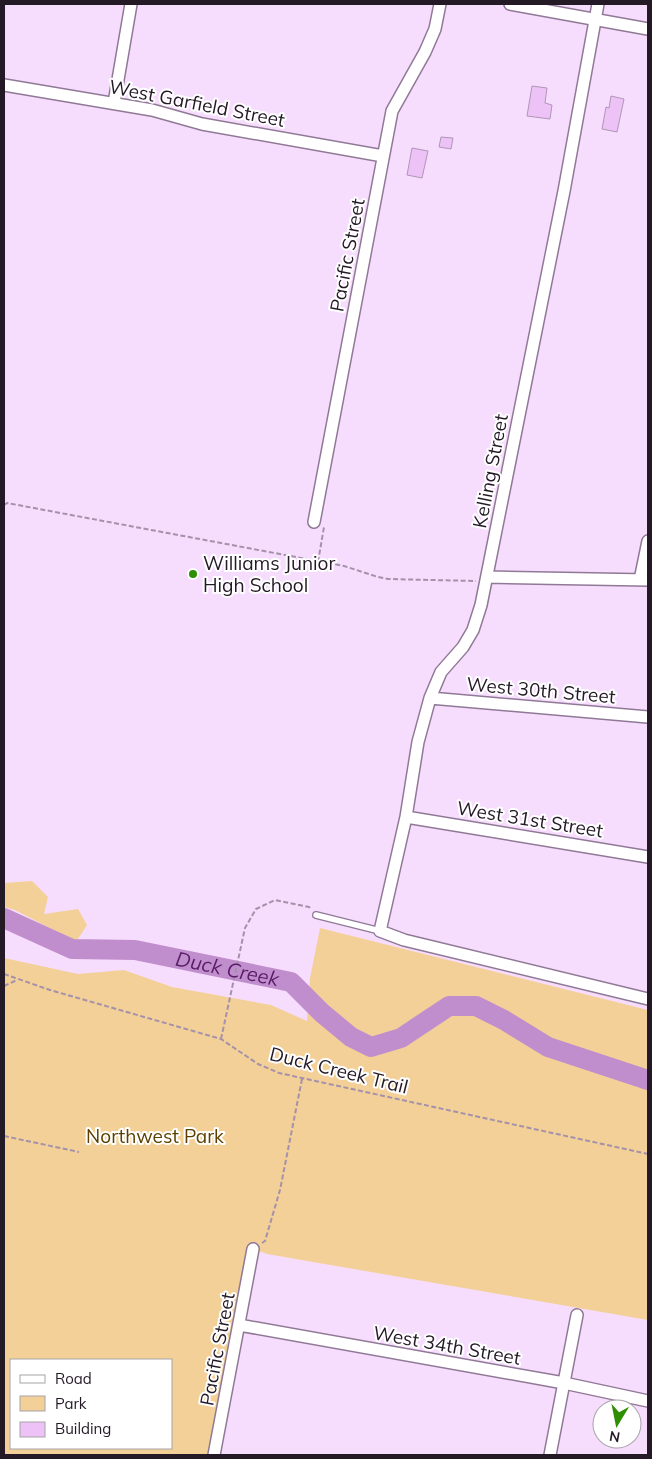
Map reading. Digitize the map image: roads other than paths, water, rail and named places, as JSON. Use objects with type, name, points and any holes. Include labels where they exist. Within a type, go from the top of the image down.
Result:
[{"type":"street","points":[[114,103],[131,4]]},
{"type":"street","name":"Pacific Street","points":[[314,522],[392,111],[425,52],[435,29],[440,4]]},
{"type":"street","points":[[513,4],[648,29]]},
{"type":"street","name":"Kelling Street","points":[[380,931],[406,817],[418,742],[430,698],[441,672],[463,646],[473,630],[481,605],[564,191],[598,4]]},
{"type":"street","name":"West Garfield Street","points":[[4,85],[152,110],[202,124],[383,156]]},
{"type":"street","points":[[487,577],[644,580],[648,541]]},
{"type":"street","name":"West 30th Street","points":[[430,698],[648,716]]},
{"type":"street","name":"West 31st Street","points":[[406,817],[648,857]]},
{"type":"street","points":[[380,931],[404,940],[648,999]]},
{"type":"street","name":"Pacific Street","points":[[214,1455],[240,1326],[253,1249]]},
{"type":"street","points":[[550,1455],[577,1315]]},
{"type":"street","name":"West 34th Street","points":[[240,1326],[564,1383],[648,1402]]},
{"type":"lane","points":[[316,915],[380,931]]},
{"type":"waterway","name":"Duck Creek","points":[[4,918],[72,949],[135,950],[291,982],[322,1013],[351,1037],[371,1047],[401,1038],[449,1006],[476,1006],[504,1020],[548,1047],[648,1080]]},
{"type":"place","name":"Williams Junior High School","points":[[193,574]]},
{"type":"park label","name":"Northwest Park","points":[[155,1136]]}]
